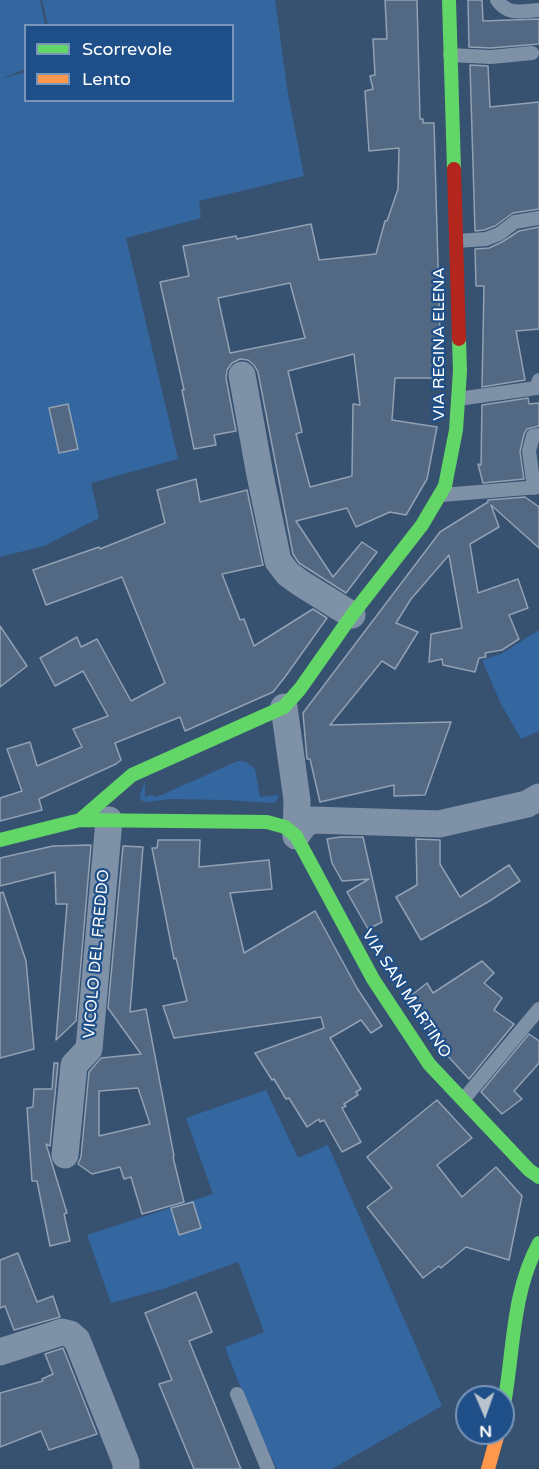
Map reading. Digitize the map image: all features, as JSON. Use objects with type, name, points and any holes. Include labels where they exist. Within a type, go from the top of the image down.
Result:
[{"type":"street","name":"VIA REGINA ELENA","points":[[284,707],[300,689],[352,615],[422,525],[445,486],[454,441],[458,399],[460,326],[449,0]]},
{"type":"street","points":[[242,375],[278,561],[288,574],[352,615]]},
{"type":"street","points":[[80,820],[132,775],[284,707],[297,800],[296,836]]},
{"type":"street","points":[[296,836],[303,825],[312,820],[439,824],[527,804],[539,797]]},
{"type":"street","points":[[0,840],[80,820],[267,822],[285,827],[296,836]]},
{"type":"street","name":"VICOLO DEL FREDDO","points":[[65,1155],[74,1065],[89,1049],[109,820]]},
{"type":"street","name":"VIA SAN MARTINO","points":[[296,836],[373,979],[429,1064],[539,1178]]},
{"type":"street","points":[[508,1385],[521,1288],[529,1263],[539,1244]]},
{"type":"street","points":[[0,1352],[62,1332],[70,1334],[77,1340],[126,1463],[126,1469]]},
{"type":"street","points":[[488,1469],[495,1445]]},
{"type":"lane","points":[[497,0],[502,8],[512,12],[539,10]]},
{"type":"lane","points":[[450,55],[491,57],[532,52]]},
{"type":"lane","points":[[457,240],[486,239],[499,234],[515,222],[539,218]]},
{"type":"lane","points":[[458,399],[536,388],[539,380]]},
{"type":"lane","points":[[440,496],[537,488],[529,451],[533,436],[539,435]]},
{"type":"lane","points":[[463,1100],[539,1009]]},
{"type":"lane","points":[[237,1394],[268,1469]]},
{"type":"shaded area","points":[[0,0],[40,0],[45,24],[24,24],[24,69],[1,79],[24,72],[24,102],[234,102],[234,24],[48,24],[42,0],[275,0],[288,94],[304,176],[199,201],[201,218],[126,238],[178,459],[91,483],[99,518],[44,546],[0,557]]},
{"type":"shaded area","points":[[539,630],[539,731],[521,739],[501,704],[482,660],[501,654]]},
{"type":"shaded area","points":[[238,761],[246,762],[255,769],[260,797],[279,795],[275,803],[172,799],[145,802],[141,800],[140,795],[145,781],[145,797],[151,795],[157,797]]},
{"type":"shaded area","points":[[266,1090],[298,1158],[328,1145],[442,1406],[332,1469],[277,1469],[253,1420],[225,1347],[264,1332],[238,1262],[163,1289],[111,1303],[87,1235],[213,1194],[186,1118]]},
{"type":"building","points":[[385,0],[417,0],[420,119],[423,119],[423,123],[434,123],[441,378],[395,378],[392,420],[437,427],[427,479],[406,515],[390,512],[356,527],[347,508],[296,521],[333,577],[362,542],[377,552],[346,593],[299,563],[293,554],[258,372],[248,360],[240,359],[232,363],[227,370],[226,378],[236,431],[214,435],[216,445],[194,449],[182,390],[184,390],[160,282],[189,276],[183,246],[236,236],[237,239],[311,224],[319,260],[376,254],[385,221],[387,221],[398,189],[399,148],[369,151],[365,91],[373,89],[370,76],[375,75],[373,39],[387,39]],"holes":[[[290,283],[305,338],[230,353],[218,298]],[[354,354],[360,405],[353,404],[352,476],[310,487],[296,434],[302,432],[288,371]]]},
{"type":"building","points":[[468,0],[482,0],[483,21],[539,19],[539,44],[491,48],[469,47]]},
{"type":"building","points":[[470,65],[488,66],[490,107],[539,102],[539,209],[513,213],[495,226],[475,231]]},
{"type":"building","points":[[539,227],[539,329],[516,331],[525,380],[482,387],[484,286],[476,286],[475,249],[489,248],[519,231]]},
{"type":"building","points":[[528,398],[529,404],[539,403],[539,426],[527,429],[524,434],[520,452],[524,479],[483,483],[478,464],[481,465],[482,405]]},
{"type":"building","points":[[68,404],[78,449],[59,453],[49,408]]},
{"type":"building","points":[[196,479],[200,502],[247,490],[263,565],[222,574],[240,620],[244,619],[254,646],[313,609],[327,618],[273,692],[185,731],[180,717],[115,743],[121,760],[116,764],[39,799],[42,810],[0,821],[0,798],[22,791],[7,749],[30,742],[37,766],[82,747],[73,729],[108,716],[83,671],[55,686],[40,658],[77,637],[81,647],[97,639],[131,701],[165,683],[122,577],[46,605],[33,570],[99,547],[100,549],[165,523],[157,490]]},
{"type":"building","points":[[525,497],[539,507],[539,548],[491,505],[499,527],[470,544],[478,593],[518,579],[528,608],[509,615],[519,639],[502,650],[485,653],[486,657],[479,658],[475,672],[443,665],[442,659],[429,662],[431,634],[462,628],[449,555],[411,599],[396,623],[418,632],[395,669],[382,661],[330,725],[451,722],[425,795],[394,796],[394,785],[320,802],[310,759],[307,759],[303,713],[440,532],[488,500]]},
{"type":"building","points":[[0,626],[27,666],[0,687]]},
{"type":"building","points":[[363,837],[382,922],[368,929],[347,892],[369,879],[342,881],[332,863],[327,839]]},
{"type":"building","points":[[416,839],[440,840],[440,864],[460,897],[509,865],[520,881],[421,940],[396,897],[417,885]]},
{"type":"building","points":[[158,840],[200,840],[199,867],[269,860],[272,889],[230,893],[244,953],[315,911],[357,988],[382,1026],[371,1033],[361,1020],[330,1038],[361,1089],[356,1092],[358,1095],[344,1104],[346,1106],[342,1108],[361,1142],[342,1152],[324,1120],[320,1122],[319,1119],[307,1127],[289,1098],[286,1099],[255,1053],[324,1028],[321,1017],[174,1038],[163,1006],[187,1001],[176,958],[174,959],[152,848],[157,848]]},
{"type":"building","points":[[91,845],[76,1021],[56,1040],[67,904],[56,904],[55,872],[0,886],[0,858],[53,846]]},
{"type":"building","points":[[123,846],[143,847],[130,1012],[146,1009],[173,1157],[184,1202],[142,1214],[131,1177],[124,1179],[120,1167],[92,1174],[78,1164],[81,1157],[89,1072],[101,1058],[141,1054],[108,1008]],"holes":[[[138,1088],[150,1124],[99,1136],[99,1091]]]},
{"type":"building","points":[[3,892],[26,961],[34,1049],[0,1058],[0,893]]},
{"type":"building","points":[[482,961],[494,973],[484,983],[502,998],[494,1010],[514,1024],[469,1079],[444,1052],[408,998],[427,983],[433,993]]},
{"type":"building","points":[[529,1034],[539,1041],[539,1063],[514,1091],[522,1099],[502,1114],[481,1092]]},
{"type":"building","points":[[54,1063],[58,1063],[50,1146],[46,1144],[67,1213],[64,1214],[70,1241],[50,1246],[37,1181],[32,1181],[27,1108],[33,1107],[34,1089],[52,1089]]},
{"type":"building","points":[[437,1100],[472,1138],[437,1165],[462,1197],[496,1167],[522,1196],[509,1260],[466,1247],[441,1268],[439,1266],[423,1278],[367,1207],[392,1188],[367,1157]]},
{"type":"building","points":[[193,1202],[201,1228],[179,1235],[171,1208]]},
{"type":"building","points":[[18,1253],[37,1302],[53,1296],[60,1317],[14,1330],[5,1306],[0,1308],[0,1260]]},
{"type":"building","points":[[196,1292],[212,1332],[189,1341],[241,1469],[194,1469],[159,1384],[172,1380],[145,1313]]},
{"type":"building","points":[[63,1348],[97,1434],[49,1450],[41,1431],[0,1447],[0,1393],[43,1381],[42,1379],[53,1374],[45,1354]]},
{"type":"traffic: fast","points":[[449,0],[454,169]]},
{"type":"traffic: fast","points":[[80,820],[132,775],[284,707],[300,689],[352,615],[422,525],[445,486],[456,430],[460,371],[459,339]]},
{"type":"traffic: fast","points":[[0,840],[80,820],[267,822],[285,827],[296,836],[373,979],[429,1064],[529,1170],[539,1177]]},
{"type":"traffic: fast","points":[[508,1385],[518,1303],[523,1283],[539,1243]]},
{"type":"traffic: slow","points":[[488,1469],[495,1445]]},
{"type":"traffic: jam","points":[[454,169],[459,339]]}]
